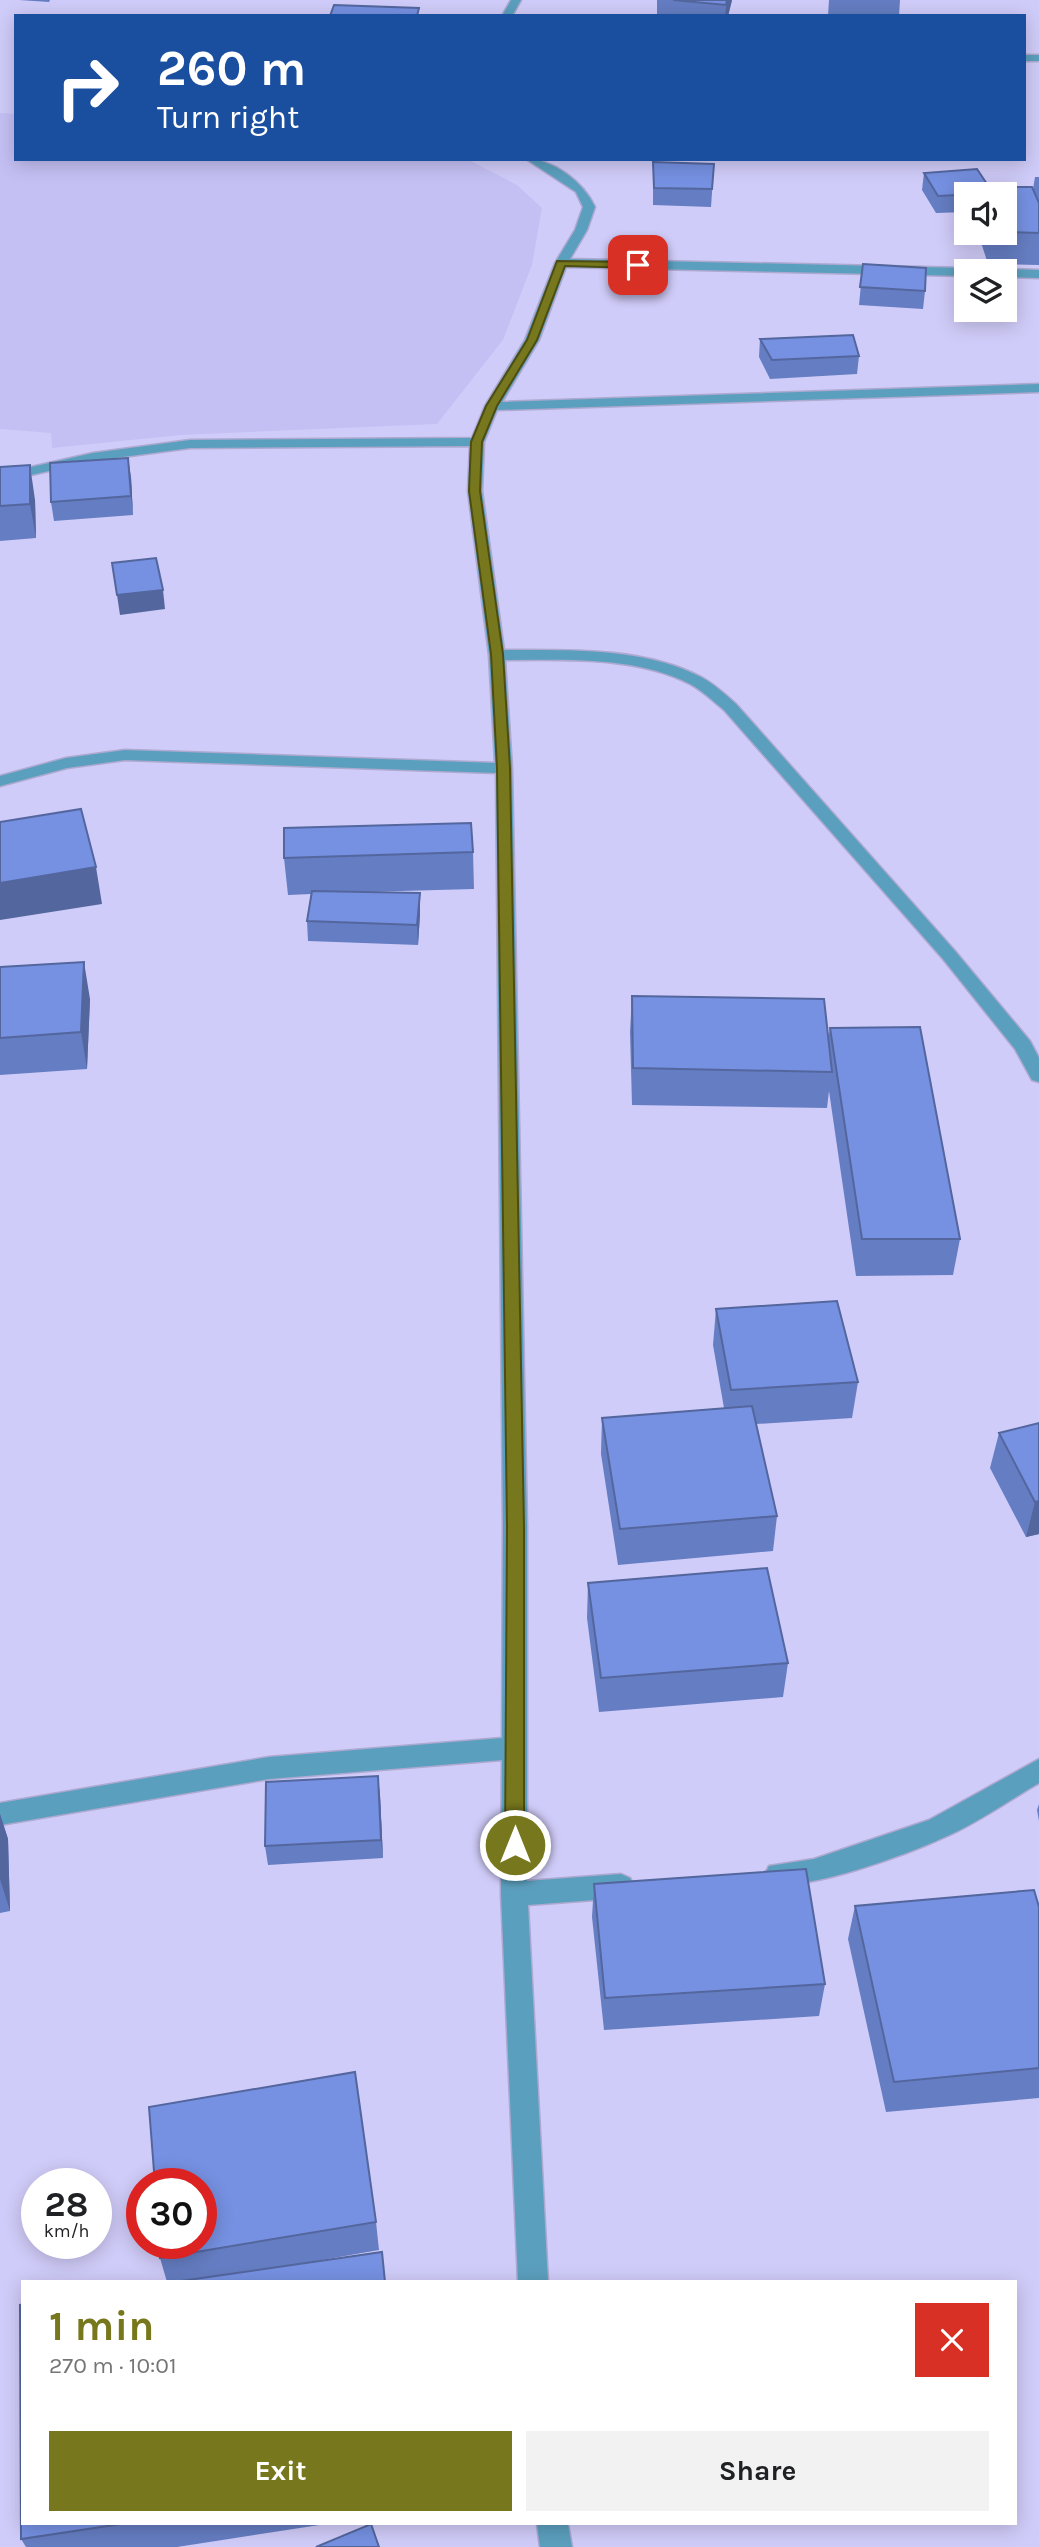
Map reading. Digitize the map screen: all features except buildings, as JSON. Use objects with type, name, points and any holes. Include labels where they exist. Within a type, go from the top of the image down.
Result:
[{"type":"street","points":[[533,2280],[514,1894],[515,1527],[504,768],[497,654],[475,491],[477,442],[492,406],[532,340],[561,263],[581,230],[589,207],[581,190],[535,161]]},
{"type":"street","points":[[561,263],[954,272]]},
{"type":"street","points":[[1017,273],[1039,274]]},
{"type":"street","points":[[492,406],[1039,388]]},
{"type":"street","points":[[0,478],[93,457],[190,444],[477,442]]},
{"type":"street","points":[[497,654],[554,654],[653,666],[695,680],[730,707],[949,955],[1023,1046],[1039,1075]]},
{"type":"street","points":[[0,781],[66,762],[125,755],[294,763],[504,768]]},
{"type":"street","points":[[0,1814],[269,1768],[515,1748]]},
{"type":"street","points":[[760,1875],[814,1871],[937,1829],[1039,1770]]},
{"type":"street","points":[[514,1894],[651,1883]]},
{"type":"street","points":[[553,2525],[556,2547]]},
{"type":"shaded area","points":[[0,113],[14,114],[14,161],[471,161],[517,185],[542,208],[532,265],[503,340],[437,424],[181,435],[52,448],[51,433],[0,429]]},
{"type":"route","points":[[515,1845],[515,1527],[504,768],[497,654],[475,491],[477,442],[492,406],[532,340],[561,263],[638,265]]}]
